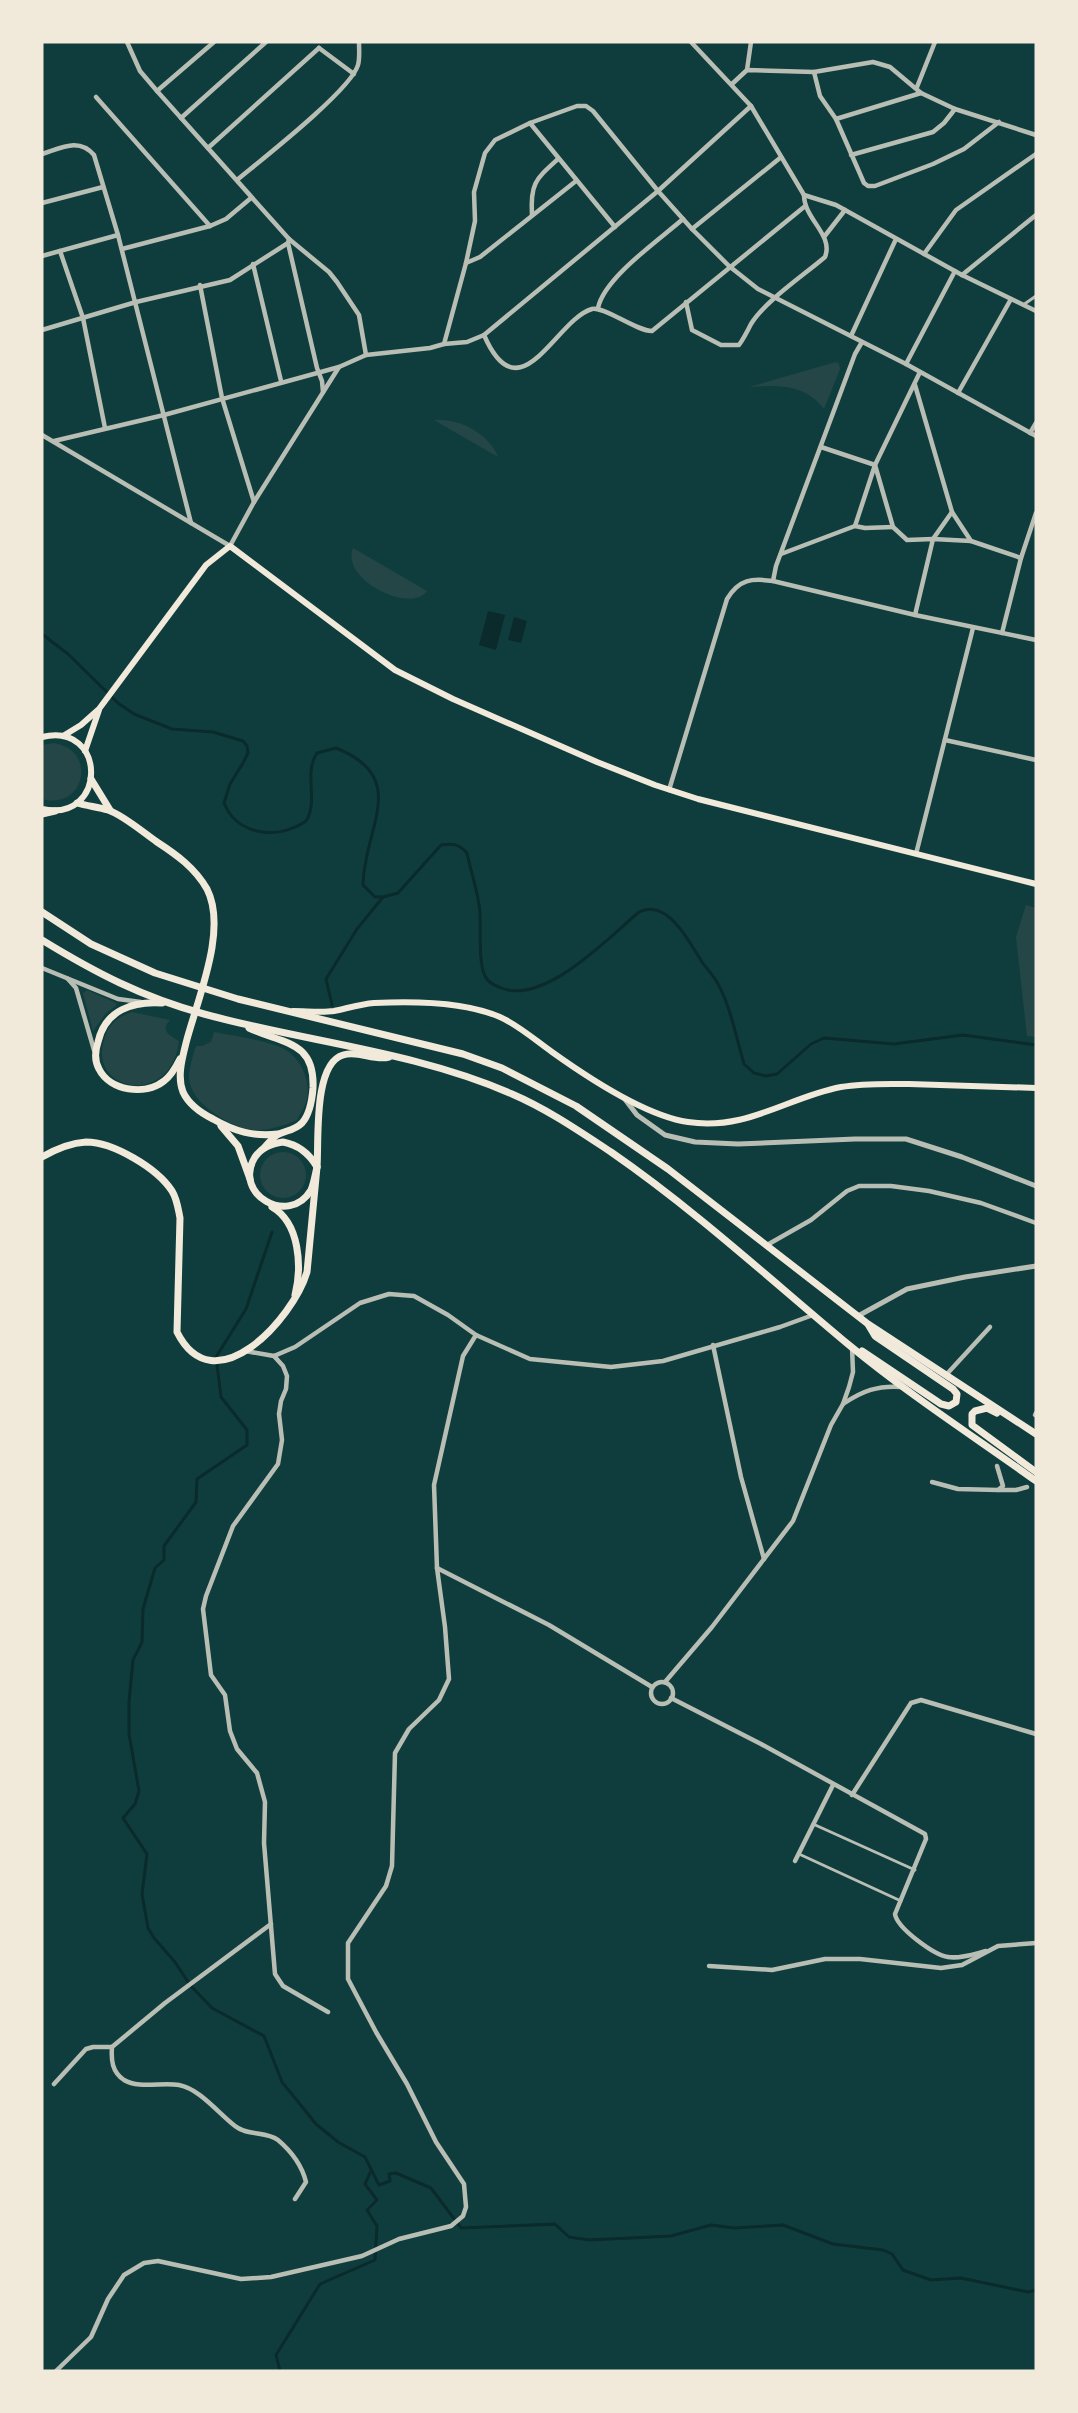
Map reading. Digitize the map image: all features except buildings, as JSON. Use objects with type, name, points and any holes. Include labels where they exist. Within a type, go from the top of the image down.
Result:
[{"type":"main road","points":[[63,736],[81,725],[99,709],[206,565],[230,546],[395,670],[453,699],[669,790],[1036,884]]},
{"type":"main road","points":[[85,751],[99,709]]},
{"type":"main road","points":[[42,736],[51,734],[63,736],[79,744],[85,751],[92,769],[92,779],[84,797],[77,803],[66,809],[42,811]]},
{"type":"main road","points":[[92,779],[110,810]]},
{"type":"main road","points":[[77,803],[110,810],[178,856],[195,871],[207,890],[213,907],[215,924],[213,945],[188,1033],[180,1079],[189,1103],[215,1121],[245,1134],[275,1137],[293,1144],[303,1149],[317,1167]]},
{"type":"main road","points":[[42,910],[91,944],[155,973],[194,987],[418,1042],[502,1068],[576,1106],[668,1169],[868,1324],[1036,1434]]},
{"type":"main road","points":[[42,940],[121,985],[169,1003],[242,1024],[392,1056],[480,1081],[531,1103],[572,1126],[660,1186],[902,1387],[1036,1481]]},
{"type":"main road","points":[[169,1003],[144,1002],[127,1007],[110,1017],[100,1033],[95,1054],[100,1071],[110,1082],[118,1086],[148,1090],[169,1077],[184,1051]]},
{"type":"main road","points":[[288,1011],[332,1011],[374,1003],[431,1004],[472,1009],[509,1022],[580,1071],[622,1095],[664,1116],[688,1122],[722,1123],[766,1113],[825,1091],[854,1085],[1036,1088]]},
{"type":"main road","points":[[242,1024],[261,1034],[287,1041],[299,1048],[307,1057],[312,1069],[312,1103],[306,1118],[291,1131],[275,1137],[264,1148],[253,1161],[250,1179]]},
{"type":"main road","points":[[42,1156],[73,1143],[100,1144],[133,1158],[157,1174],[171,1190],[180,1218],[177,1332],[183,1344],[196,1356],[212,1362],[223,1361],[244,1351],[275,1326],[292,1306],[302,1287],[307,1272],[317,1167],[321,1092],[324,1076],[330,1064],[345,1054],[381,1059],[392,1056]]},
{"type":"main road","points":[[215,1121],[238,1146],[253,1188],[265,1202],[279,1210],[293,1234],[299,1266],[292,1306]]},
{"type":"main road","points":[[264,1148],[283,1142]]},
{"type":"main road","points":[[265,1202],[286,1207],[297,1204],[312,1188],[317,1167]]},
{"type":"main road","points":[[844,1341],[856,1346],[941,1404],[949,1406],[954,1404],[957,1398],[953,1389],[875,1336],[868,1324]]},
{"type":"main road","points":[[1036,1440],[992,1410],[980,1408],[972,1414],[972,1425],[975,1428],[1036,1472]]},
{"type":"street","points":[[127,42],[140,71],[288,241],[329,273],[359,315],[366,355]]},
{"type":"street","points":[[157,91],[214,42]]},
{"type":"street","points":[[181,118],[266,42]]},
{"type":"street","points":[[237,180],[332,99],[354,74],[358,65],[359,42]]},
{"type":"street","points":[[686,302],[692,330],[721,345],[731,347],[739,345],[748,334],[751,324],[775,297],[825,257],[828,250],[824,237],[804,207],[804,195],[751,106],[691,42]]},
{"type":"street","points":[[732,84],[747,70],[751,42]]},
{"type":"street","points":[[917,87],[935,42]]},
{"type":"street","points":[[208,148],[319,45],[354,74]]},
{"type":"street","points":[[747,70],[814,72],[873,62],[890,67],[917,87],[921,93],[955,109],[1036,135]]},
{"type":"street","points":[[814,72],[820,96],[836,119],[864,183],[868,186],[875,186],[933,164],[964,149],[999,122]]},
{"type":"street","points":[[836,119],[921,93]]},
{"type":"street","points":[[96,97],[210,226]]},
{"type":"street","points":[[444,344],[466,264],[475,221],[474,192],[485,153],[495,140],[530,123],[577,106],[586,106],[593,111],[692,229],[729,267],[758,289],[906,364],[1036,436]]},
{"type":"street","points":[[54,441],[164,415],[281,381],[339,367],[366,355],[467,342],[484,335],[658,191],[751,106]]},
{"type":"street","points":[[851,155],[933,132],[955,109]]},
{"type":"street","points":[[530,123],[615,227]]},
{"type":"street","points":[[42,154],[76,144],[87,147],[94,155],[136,302],[191,523]]},
{"type":"street","points":[[924,254],[956,210],[1036,154]]},
{"type":"street","points":[[692,229],[780,158]]},
{"type":"street","points":[[532,215],[536,179],[558,159]]},
{"type":"street","points":[[466,264],[480,257],[576,181]]},
{"type":"street","points":[[42,203],[103,187]]},
{"type":"street","points":[[804,195],[829,202],[962,275],[1036,311]]},
{"type":"street","points":[[122,249],[210,226],[226,219],[252,198]]},
{"type":"street","points":[[598,308],[643,330],[652,331],[804,207]]},
{"type":"street","points":[[824,237],[845,210]]},
{"type":"street","points":[[962,275],[1036,215]]},
{"type":"street","points":[[484,335],[491,350],[508,367],[517,368],[533,361],[582,315],[598,308],[606,289],[616,278],[683,219]]},
{"type":"street","points":[[42,256],[118,235]]},
{"type":"street","points":[[851,336],[896,239]]},
{"type":"street","points":[[42,330],[136,302],[200,285],[230,280],[288,241]]},
{"type":"street","points":[[288,241],[323,389],[321,397]]},
{"type":"street","points":[[60,251],[83,318],[105,428]]},
{"type":"street","points":[[253,264],[281,381]]},
{"type":"street","points":[[906,364],[955,271]]},
{"type":"street","points":[[200,285],[222,398],[254,502]]},
{"type":"street","points":[[1023,305],[1036,296]]},
{"type":"street","points":[[958,393],[1011,300]]},
{"type":"street","points":[[773,581],[855,354],[862,342]]},
{"type":"street","points":[[42,435],[230,546],[254,502],[339,367]]},
{"type":"street","points":[[855,526],[875,465],[920,372]]},
{"type":"street","points":[[915,385],[952,512],[971,541]]},
{"type":"street","points":[[1030,433],[1036,423]]},
{"type":"street","points":[[821,447],[875,465]]},
{"type":"street","points":[[875,465],[893,527],[907,540],[971,541],[1021,558]]},
{"type":"street","points":[[915,615],[933,539],[952,512]]},
{"type":"street","points":[[1002,633],[1021,558],[1036,513]]},
{"type":"street","points":[[781,554],[855,526],[893,527]]},
{"type":"street","points":[[669,790],[728,599],[740,583],[753,579],[773,581],[915,615],[1036,640]]},
{"type":"street","points":[[916,854],[973,628]]},
{"type":"street","points":[[945,740],[1036,760]]},
{"type":"street","points":[[42,968],[118,999],[144,1002]]},
{"type":"street","points":[[66,977],[76,988],[95,1054]]},
{"type":"street","points":[[622,1095],[637,1115],[665,1135],[695,1142],[738,1144],[906,1139],[962,1156],[1036,1186]]},
{"type":"street","points":[[767,1245],[811,1220],[847,1191],[859,1186],[891,1186],[929,1191],[981,1203],[1036,1223]]},
{"type":"street","points":[[858,1316],[907,1289],[964,1277],[1036,1266]]},
{"type":"street","points":[[244,1351],[274,1356],[295,1347],[360,1303],[389,1294],[414,1296],[476,1335],[530,1359],[611,1367],[663,1361],[780,1327],[813,1314]]},
{"type":"street","points":[[946,1375],[990,1327]]},
{"type":"street","points":[[56,2371],[91,2337],[108,2299],[124,2275],[144,2263],[158,2261],[241,2279],[271,2277],[362,2256],[399,2239],[451,2226],[463,2216],[466,2207],[464,2184],[436,2142],[407,2084],[348,1979],[348,1943],[386,1887],[392,1866],[395,1754],[409,1730],[438,1700],[449,1679],[447,1638],[437,1568],[434,1485],[463,1356],[476,1335]]},
{"type":"street","points":[[713,1346],[741,1477],[764,1559]]},
{"type":"street","points":[[665,1682],[712,1627],[794,1521],[831,1425],[843,1404],[853,1372],[852,1347]]},
{"type":"street","points":[[274,1356],[283,1366],[287,1376],[279,1414],[282,1440],[278,1464],[233,1526],[206,1596],[203,1610],[211,1675],[225,1695],[230,1731],[237,1749],[257,1773],[265,1802],[264,1843],[275,1974],[283,1986],[328,2012]]},
{"type":"street","points":[[843,1404],[860,1393],[874,1388],[902,1387]]},
{"type":"street","points":[[997,1466],[1003,1486],[998,1490]]},
{"type":"street","points":[[932,1482],[958,1489],[1016,1490],[1027,1487]]},
{"type":"street","points":[[437,1568],[549,1625],[652,1687]]},
{"type":"street","points":[[657,1682],[665,1682],[671,1687],[671,1698],[666,1703],[658,1703],[652,1698],[652,1687],[657,1682]]},
{"type":"street","points":[[671,1698],[925,1834],[926,1839],[915,1870],[895,1914],[897,1921],[931,1949],[949,1958],[986,1951]]},
{"type":"street","points":[[852,1795],[904,1712],[915,1700],[1036,1734]]},
{"type":"street","points":[[795,1861],[833,1785]]},
{"type":"street","points":[[813,1824],[915,1870]]},
{"type":"street","points":[[798,1853],[901,1901]]},
{"type":"street","points":[[54,2084],[86,2049],[112,2047],[165,2003],[271,1924]]},
{"type":"street","points":[[709,1966],[772,1970],[825,1959],[860,1959],[941,1968],[962,1965],[998,1946],[1036,1943]]},
{"type":"street","points":[[112,2047],[111,2060],[114,2071],[125,2081],[141,2084],[181,2085],[213,2104],[236,2127],[252,2134],[276,2138],[294,2157],[304,2174],[306,2182],[295,2199]]},
{"type":"shaded area","points":[[836,362],[840,369],[824,409],[808,395],[790,388],[749,387]]},
{"type":"shaded area","points":[[434,420],[463,424],[472,429],[487,441],[498,457]]},
{"type":"shaded area","points":[[353,548],[427,591],[419,597],[407,598],[393,596],[379,590],[366,582],[357,571],[352,560]]},
{"type":"shaded area","points":[[488,611],[505,615],[496,650],[479,645]]},
{"type":"shaded area","points":[[514,617],[527,621],[521,643],[508,640]]},
{"type":"shaded area","points":[[54,743],[68,748],[77,756],[81,767],[81,778],[76,788],[68,796],[57,800],[42,799],[42,745]]},
{"type":"shaded area","points":[[1026,905],[1036,908],[1036,1037],[1027,1036],[1016,937]]},
{"type":"shaded area","points":[[87,990],[116,1003],[116,1006],[106,1013],[93,1031],[83,993]]},
{"type":"shaded area","points":[[132,1012],[170,1020],[166,1030],[179,1041],[173,1062],[162,1076],[148,1084],[132,1085],[119,1081],[108,1072],[102,1058],[104,1040],[108,1030],[122,1016]]},
{"type":"shaded area","points":[[214,1032],[278,1046],[292,1055],[302,1068],[308,1091],[306,1102],[297,1120],[272,1128],[246,1129],[219,1117],[202,1103],[195,1095],[189,1078],[192,1057],[196,1046],[211,1042]]},
{"type":"shaded area","points":[[283,1152],[299,1159],[306,1175],[299,1191],[283,1198],[267,1191],[260,1175],[267,1159]]},
{"type":"waterway","points":[[42,634],[68,654],[118,703],[134,714],[172,729],[213,732],[243,741],[248,753],[230,784],[224,803],[230,814],[249,828],[260,832],[284,831],[306,821],[311,805],[311,770],[317,753],[336,748],[359,760],[372,774],[378,789],[378,806],[365,864],[363,885],[375,897],[398,893],[441,845],[452,844],[461,848],[467,853],[479,905],[483,970],[488,980],[497,986],[516,991],[535,988],[554,979],[592,953],[639,912],[650,909],[668,916],[676,924],[716,981],[730,1012],[744,1064],[754,1073],[766,1076],[777,1074],[811,1044],[824,1038],[894,1044],[963,1035],[1036,1045]]},
{"type":"waterway","points":[[332,1005],[326,979],[357,929],[383,897]]},
{"type":"waterway","points":[[272,1232],[246,1309],[216,1357],[221,1397],[247,1430],[247,1445],[197,1479],[196,1502],[164,1546],[164,1560],[155,1568],[143,1609],[142,1642],[133,1660],[129,1734],[139,1791],[135,1804],[123,1818],[147,1854],[142,1894],[148,1928],[154,1938],[175,1962],[190,1985],[212,2008],[264,2036],[282,2082],[316,2124],[338,2142],[365,2157],[379,2185],[390,2181],[389,2174],[396,2173],[431,2188],[461,2228],[555,2224],[569,2237],[589,2240],[671,2236],[711,2225],[734,2228],[783,2225],[833,2244],[883,2250],[892,2254],[903,2270],[931,2280],[961,2278],[1028,2292],[1036,2290]]},
{"type":"waterway","points":[[280,2371],[276,2355],[320,2284],[375,2260],[377,2226],[367,2210],[377,2200],[365,2184],[371,2171]]}]
